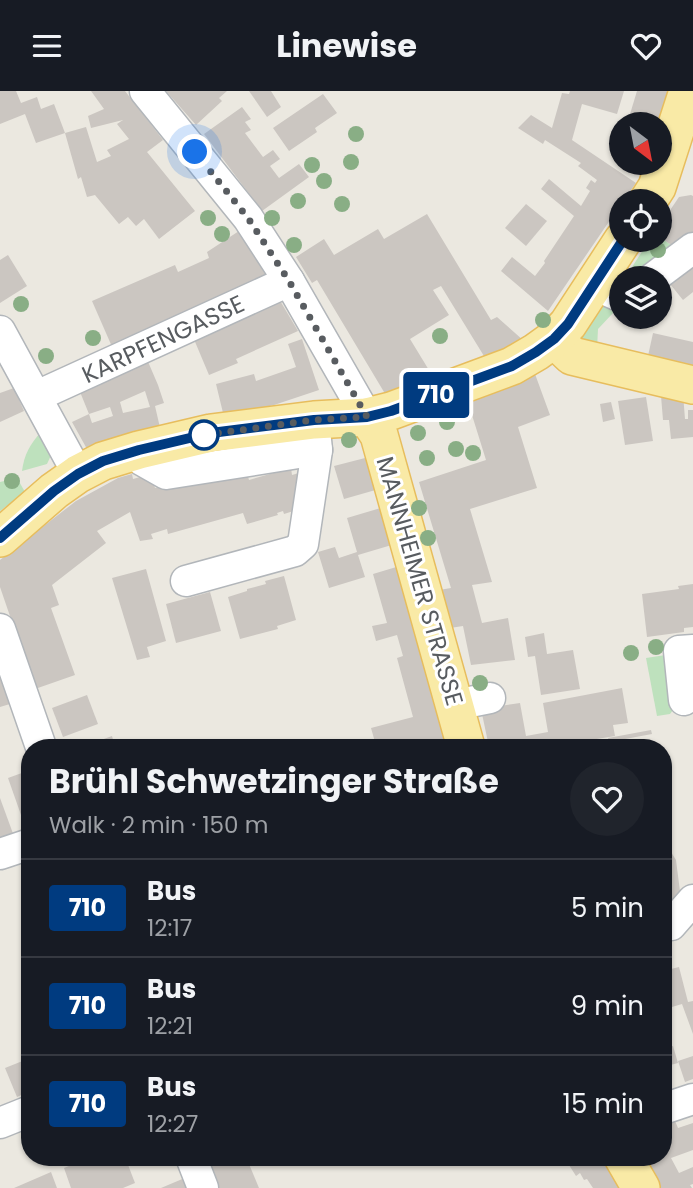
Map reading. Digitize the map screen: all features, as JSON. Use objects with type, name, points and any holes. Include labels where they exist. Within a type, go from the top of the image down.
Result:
[{"type":"main road","points":[[656,189],[688,91]]},
{"type":"main road","points":[[0,538],[40,502],[78,474],[103,461],[211,433],[315,435],[391,411],[512,366],[554,339],[608,290],[619,252]]},
{"type":"main road","points":[[554,339],[572,356],[693,385]]},
{"type":"main road","name":"MANNHEIMER STRASSE","points":[[367,417],[379,435],[472,702],[467,739]]},
{"type":"main road","points":[[628,1166],[641,1188]]},
{"type":"street","points":[[145,91],[248,218],[289,281],[367,417]]},
{"type":"street","points":[[668,266],[693,247]]},
{"type":"street","name":"KARPFENGASSE","points":[[37,396],[289,281]]},
{"type":"street","points":[[0,331],[78,474]]},
{"type":"street","points":[[186,581],[295,551],[303,544],[315,435]]},
{"type":"street","points":[[0,629],[38,739]]},
{"type":"street","points":[[684,701],[686,650]]},
{"type":"street","points":[[0,854],[21,847]]},
{"type":"street","points":[[672,924],[693,900]]},
{"type":"street","points":[[672,1106],[693,1099]]},
{"type":"street","points":[[0,1123],[21,1115]]},
{"type":"street","points":[[194,1166],[203,1188]]},
{"type":"green space","points":[[642,252],[667,252],[648,266],[633,266]]},
{"type":"green space","points":[[599,306],[609,306],[609,317],[598,329],[597,349],[585,345],[580,329]]},
{"type":"green space","points":[[41,432],[53,451],[47,464],[22,471],[28,450]]},
{"type":"green space","points":[[17,478],[25,492],[0,511],[0,482]]},
{"type":"green space","points":[[672,654],[679,702],[670,714],[657,716],[646,658]]},
{"type":"building","points":[[0,91],[16,91],[21,103],[37,97],[41,109],[54,104],[65,133],[36,143],[25,114],[0,124]]},
{"type":"building","points":[[91,91],[125,91],[163,140],[147,152],[195,211],[159,239],[144,219],[136,226],[128,217],[119,224],[95,195],[87,197],[81,177],[78,179],[65,133],[86,127],[97,162],[111,156],[107,150],[129,139],[117,124],[123,120],[91,128],[88,116],[104,109]]},
{"type":"building","points":[[166,91],[227,91],[219,98],[222,101],[196,125]]},
{"type":"building","points":[[249,91],[271,91],[281,107],[267,117]]},
{"type":"building","points":[[570,91],[624,91],[618,112],[582,104],[572,140],[609,165],[609,175],[624,175],[636,183],[632,189],[609,189],[609,222],[548,311],[501,271],[512,257],[535,276],[574,216],[541,189],[549,179],[581,206],[590,191],[586,188],[591,180],[595,183],[597,180],[578,166],[581,163],[545,140],[543,144],[518,128],[531,115],[552,128],[562,93],[569,94]]},
{"type":"building","points":[[637,91],[668,91],[662,112],[631,112]]},
{"type":"building","points":[[323,94],[337,113],[315,128],[317,132],[289,151],[273,128]]},
{"type":"building","points":[[242,107],[251,119],[245,122],[251,130],[245,133],[263,157],[273,150],[280,159],[270,166],[279,178],[299,164],[309,177],[262,211],[204,134]]},
{"type":"building","points":[[693,196],[693,234],[674,247],[672,207],[679,197]]},
{"type":"building","points":[[526,204],[547,221],[526,246],[505,228]]},
{"type":"building","points":[[427,214],[491,320],[497,317],[524,341],[487,361],[441,286],[433,290],[449,315],[410,339],[435,380],[387,397],[317,280],[312,283],[296,257],[324,239],[334,255],[378,229],[384,239]]},
{"type":"building","points":[[239,231],[268,275],[113,349],[92,301],[175,265],[178,272],[209,258],[207,252]]},
{"type":"building","points":[[8,255],[27,286],[0,303],[0,260]]},
{"type":"building","points":[[693,257],[693,292],[683,300],[672,286],[672,274]]},
{"type":"building","points":[[279,299],[298,331],[236,359],[238,363],[209,375],[193,337]]},
{"type":"building","points":[[653,333],[693,342],[693,375],[646,365]]},
{"type":"building","points":[[302,339],[319,390],[274,405],[224,417],[216,384],[254,374],[256,381],[296,367],[288,344]]},
{"type":"building","points":[[146,357],[164,403],[155,406],[161,432],[87,449],[72,422],[89,414],[78,387]],"holes":[[[145,391],[150,407],[123,413],[120,402]],[[110,407],[113,416],[92,423],[89,414]]]},
{"type":"building","points":[[535,374],[550,415],[518,427],[537,488],[470,509],[492,582],[472,585],[482,623],[508,618],[515,660],[471,665],[463,626],[450,628],[439,590],[451,588],[419,482],[486,460],[467,399]]},
{"type":"building","points":[[14,388],[24,411],[0,422],[0,393]]},
{"type":"building","points":[[683,394],[685,419],[688,419],[688,410],[693,410],[693,437],[671,439],[669,420],[663,420],[661,396]]},
{"type":"building","points":[[646,397],[653,441],[625,445],[618,401]]},
{"type":"building","points":[[611,402],[615,419],[603,422],[600,404]]},
{"type":"building","points":[[369,457],[379,489],[344,499],[334,466]]},
{"type":"building","points":[[291,468],[292,475],[299,473],[303,508],[284,514],[283,511],[247,524],[243,513],[168,534],[167,529],[151,534],[153,539],[140,541],[130,512],[97,531],[106,543],[52,585],[59,605],[51,608],[75,675],[35,689],[0,587],[0,560],[76,501],[118,478],[132,474],[133,479],[151,474],[155,488],[190,478],[247,473],[249,480]]},
{"type":"building","points":[[384,507],[395,544],[358,555],[365,577],[329,588],[318,552],[335,547],[339,558],[357,552],[347,518]]},
{"type":"building","points":[[403,565],[452,739],[374,739],[371,728],[413,717],[397,658],[403,656],[397,635],[376,641],[372,626],[387,623],[373,574]]},
{"type":"building","points":[[146,569],[166,641],[147,647],[150,657],[137,660],[112,578]]},
{"type":"building","points":[[284,576],[296,620],[277,626],[278,629],[240,639],[228,597]]},
{"type":"building","points":[[693,584],[693,627],[684,628],[684,632],[647,637],[642,594],[679,589],[678,586]]},
{"type":"building","points":[[210,592],[221,631],[176,643],[166,604]]},
{"type":"building","points":[[544,633],[547,654],[573,650],[580,689],[541,695],[535,656],[528,657],[525,637]]},
{"type":"building","points":[[0,677],[10,704],[0,707]]},
{"type":"building","points":[[622,688],[628,723],[613,725],[615,736],[597,739],[487,739],[481,709],[520,703],[526,736],[548,732],[543,703]]},
{"type":"building","points":[[87,695],[98,724],[63,737],[52,708]]},
{"type":"building","points":[[651,730],[652,734],[625,739],[608,738]]},
{"type":"building","points":[[21,773],[21,815],[8,778]]},
{"type":"building","points":[[0,798],[15,839],[0,845]]},
{"type":"building","points":[[672,854],[676,860],[682,907],[672,909]]},
{"type":"building","points":[[679,967],[688,1002],[693,1001],[693,1034],[682,1004],[672,1007],[672,969]]},
{"type":"building","points":[[672,1046],[678,1063],[672,1065]]},
{"type":"building","points":[[693,1056],[693,1079],[685,1082],[678,1061]]},
{"type":"building","points":[[21,1062],[21,1095],[17,1097],[5,1068]]},
{"type":"building","points":[[675,1121],[678,1128],[693,1123],[693,1150],[672,1158],[672,1122]]},
{"type":"building","points":[[672,1160],[679,1173],[693,1167],[693,1184],[690,1185],[692,1188],[657,1188],[645,1166],[672,1166]]},
{"type":"building","points":[[128,1166],[135,1183],[123,1188],[71,1188],[64,1168]]},
{"type":"building","points":[[210,1166],[250,1166],[259,1188],[219,1188]]},
{"type":"building","points":[[570,1166],[613,1166],[626,1188],[593,1188],[580,1173],[576,1176]]},
{"type":"building","points":[[51,1172],[57,1188],[14,1188]]},
{"type":"building","points":[[187,1177],[191,1188],[161,1188]]},
{"type":"bus line","name":"710","points":[[0,538],[54,491],[103,461],[211,433],[314,420],[367,417],[391,411],[512,366],[554,339],[568,324],[615,252]]},
{"type":"route","points":[[195,152],[248,218],[289,281],[367,417],[314,420],[204,435]]}]
